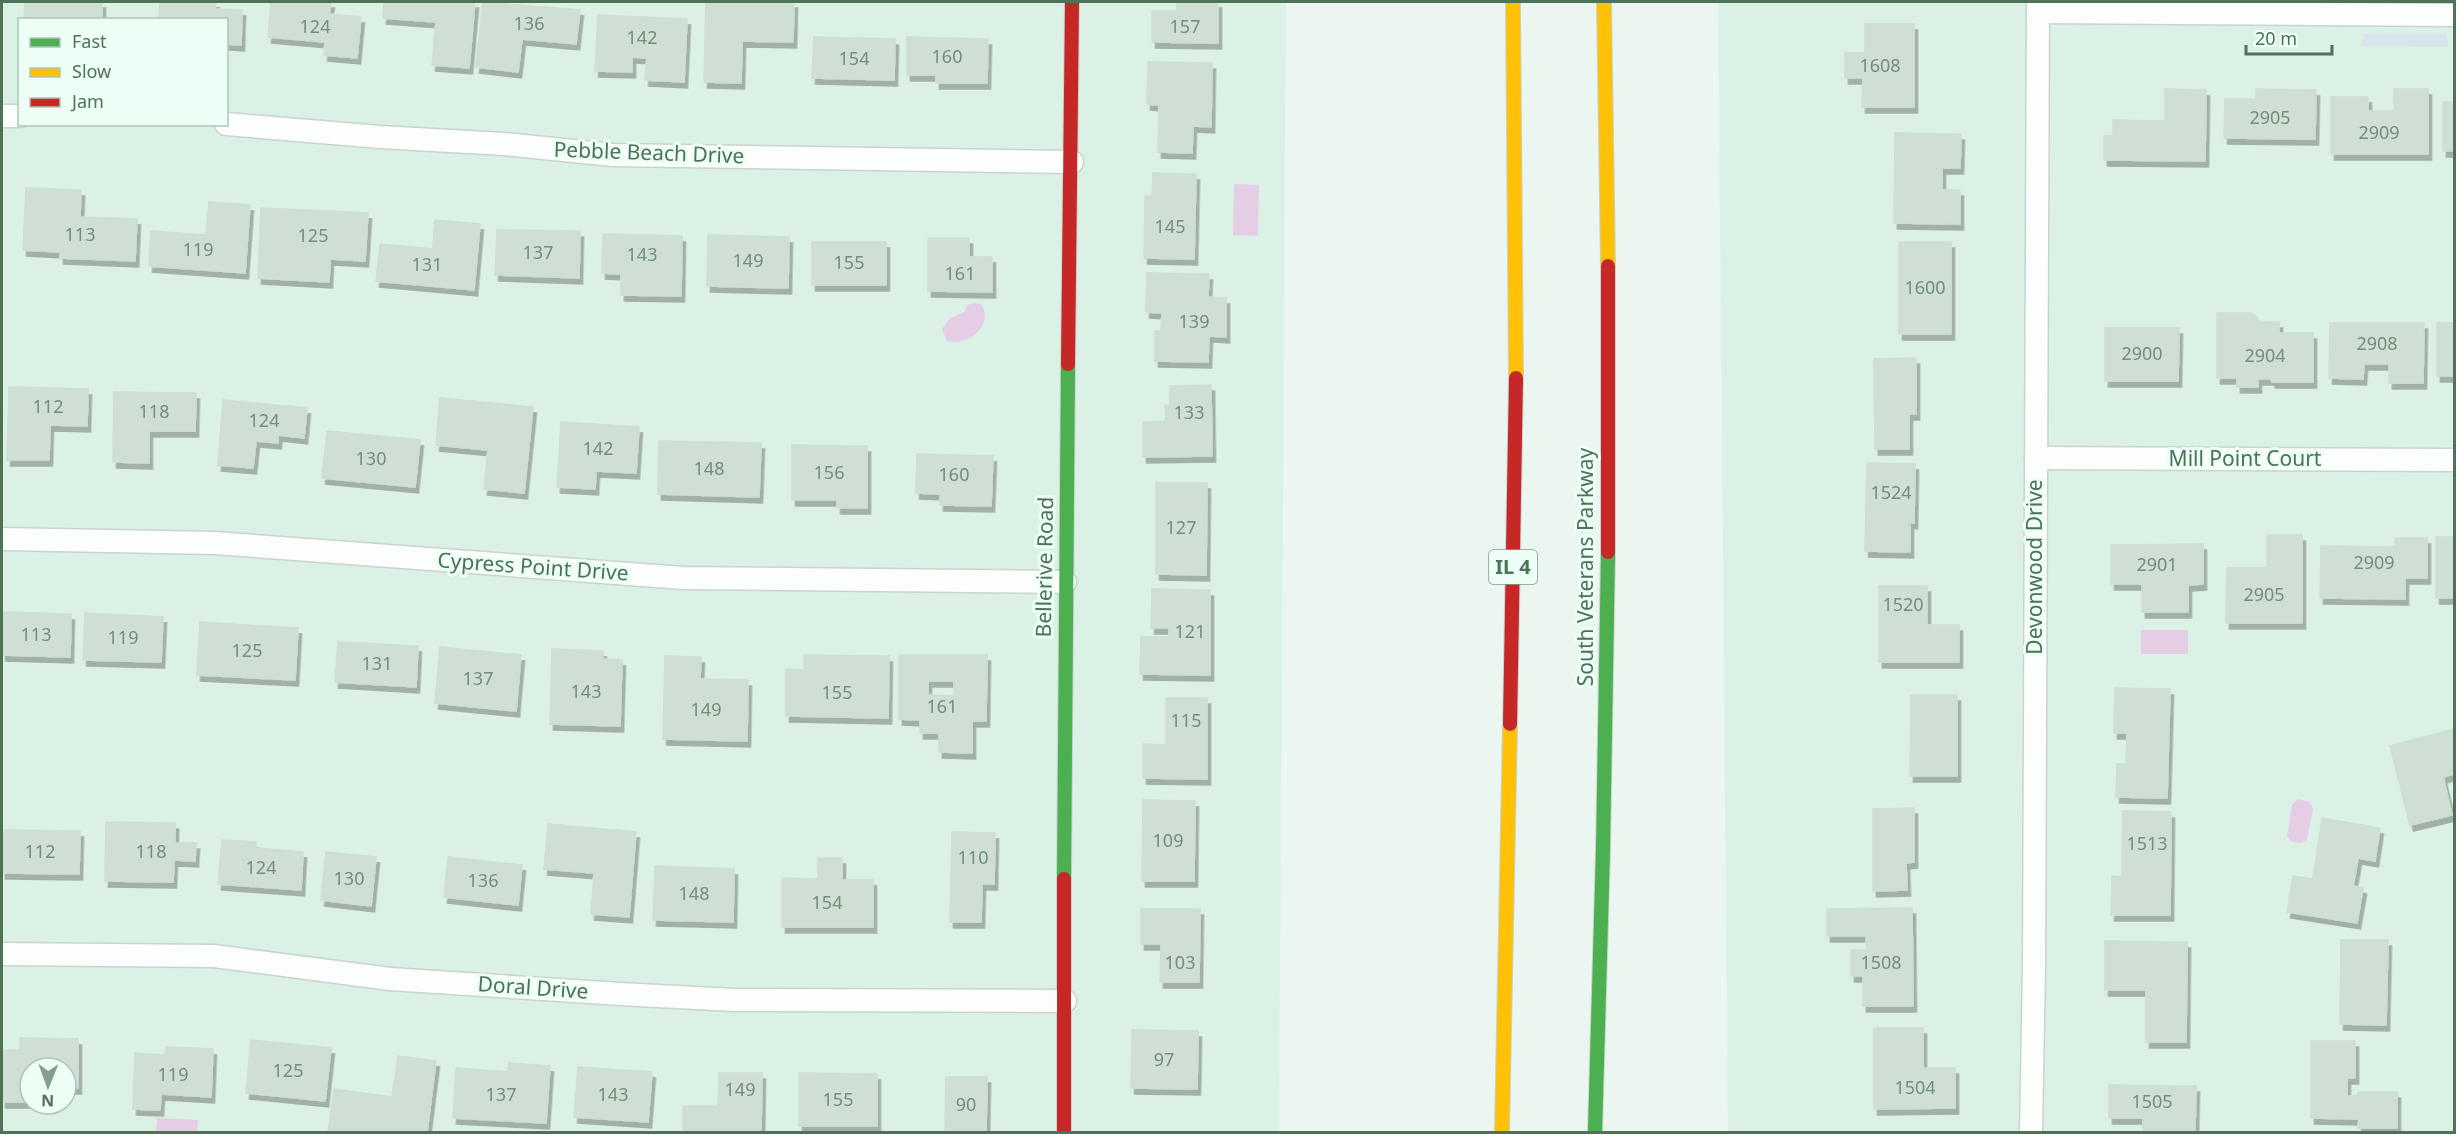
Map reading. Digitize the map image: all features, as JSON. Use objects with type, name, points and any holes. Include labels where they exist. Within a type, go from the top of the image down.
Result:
[{"type":"main road","name":"Bellerive Road","points":[[1064,1132],[1065,582],[1072,162],[1072,2]]},
{"type":"main road","name":"IL 4","points":[[1502,1132],[1516,381],[1513,2]]},
{"type":"main road","name":"South Veterans Parkway","points":[[1595,1132],[1606,653],[1608,218],[1604,2]]},
{"type":"street","points":[[2038,7],[2454,15]]},
{"type":"street","name":"Devonwood Drive","points":[[2031,1132],[2034,966],[2038,7]]},
{"type":"street","points":[[2,116],[18,116]]},
{"type":"street","name":"Pebble Beach Drive","points":[[228,124],[380,137],[504,144],[613,155],[1072,162]]},
{"type":"street","name":"Mill Point Court","points":[[2036,458],[2454,460]]},
{"type":"street","name":"Cypress Point Drive","points":[[2,539],[215,543],[683,578],[1065,582]]},
{"type":"street","name":"Doral Drive","points":[[2,954],[214,956],[390,978],[723,999],[1065,1001]]},
{"type":"shaded area","points":[[2,2],[1286,2],[1279,1132],[2,1132]]},
{"type":"shaded area","points":[[1718,2],[2454,2],[2454,1132],[1728,1132]]},
{"type":"shaded area","points":[[2364,34],[2446,34],[2449,47],[2361,46]]},
{"type":"shaded area","points":[[1234,184],[1259,185],[1258,236],[1233,235]]},
{"type":"shaded area","points":[[981,304],[984,312],[985,319],[982,327],[977,333],[963,341],[947,341],[942,329],[950,318],[965,312],[967,305]]},
{"type":"shaded area","points":[[2141,630],[2188,630],[2188,654],[2141,654]]},
{"type":"shaded area","points":[[2298,799],[2310,802],[2313,809],[2307,840],[2301,843],[2292,842],[2287,836],[2292,805]]},
{"type":"shaded area","points":[[157,1118],[198,1120],[197,1132],[156,1132]]},
{"type":"building","points":[[25,2],[102,2],[102,18],[24,18]]},
{"type":"building","points":[[160,2],[216,2],[215,9],[242,10],[241,45],[228,44],[228,18],[159,18]]},
{"type":"building","points":[[271,2],[331,2],[329,14],[361,17],[357,58],[324,55],[325,42],[268,37]]},
{"type":"building","points":[[384,2],[475,2],[469,68],[432,65],[436,22],[383,18]]},
{"type":"building","points":[[483,2],[580,10],[576,44],[522,39],[518,72],[476,67]]},
{"type":"building","points":[[706,2],[794,2],[793,42],[742,41],[741,83],[704,82]]},
{"type":"building","points":[[1177,2],[1218,2],[1218,43],[1152,42],[1152,11],[1177,11]]},
{"type":"building","points":[[598,15],[687,19],[684,82],[645,80],[647,58],[632,57],[632,72],[595,71]]},
{"type":"building","points":[[1865,24],[1914,24],[1914,107],[1862,107],[1863,78],[1845,78],[1845,53],[1865,53]]},
{"type":"building","points":[[814,37],[895,39],[894,80],[812,78]]},
{"type":"building","points":[[907,37],[988,39],[987,83],[936,83],[936,75],[907,75]]},
{"type":"building","points":[[1148,62],[1212,63],[1211,127],[1193,126],[1192,153],[1158,152],[1159,105],[1147,104]]},
{"type":"building","points":[[2165,89],[2206,90],[2205,161],[2104,160],[2104,136],[2113,136],[2113,120],[2165,121]]},
{"type":"building","points":[[2256,89],[2316,90],[2315,139],[2224,138],[2225,99],[2256,99]]},
{"type":"building","points":[[2394,89],[2428,89],[2428,154],[2331,154],[2331,97],[2368,97],[2368,111],[2394,111]]},
{"type":"building","points":[[2443,102],[2454,102],[2454,151],[2443,151]]},
{"type":"building","points":[[1895,133],[1961,134],[1960,168],[1942,168],[1942,190],[1960,190],[1960,224],[1894,223]]},
{"type":"building","points":[[1153,173],[1196,174],[1194,259],[1144,258],[1145,196],[1152,196]]},
{"type":"building","points":[[26,188],[81,190],[80,217],[137,219],[135,261],[60,258],[60,252],[23,250]]},
{"type":"building","points":[[209,202],[250,205],[245,273],[149,266],[151,231],[206,235]]},
{"type":"building","points":[[261,208],[368,213],[365,261],[330,259],[329,282],[258,278]]},
{"type":"building","points":[[435,220],[480,224],[474,290],[376,281],[380,244],[433,249]]},
{"type":"building","points":[[497,230],[580,231],[579,278],[495,275]]},
{"type":"building","points":[[603,234],[682,236],[681,296],[621,295],[621,274],[602,273]]},
{"type":"building","points":[[708,235],[789,237],[788,288],[707,286]]},
{"type":"building","points":[[928,238],[969,238],[969,257],[992,257],[992,292],[928,291]]},
{"type":"building","points":[[812,242],[886,242],[886,285],[812,285]]},
{"type":"building","points":[[1899,242],[1951,242],[1951,334],[1899,334]]},
{"type":"building","points":[[1147,273],[1209,274],[1208,297],[1226,298],[1226,337],[1209,336],[1208,362],[1155,361],[1155,331],[1161,331],[1162,313],[1146,312]]},
{"type":"building","points":[[2217,313],[2252,313],[2258,318],[2258,322],[2279,322],[2279,333],[2313,333],[2313,382],[2272,382],[2271,379],[2258,379],[2258,387],[2237,387],[2237,378],[2217,378]]},
{"type":"building","points":[[2330,323],[2424,323],[2423,383],[2389,383],[2389,364],[2364,364],[2363,379],[2329,378]]},
{"type":"building","points":[[2437,323],[2454,323],[2454,376],[2437,376]]},
{"type":"building","points":[[2105,328],[2179,328],[2178,381],[2105,381]]},
{"type":"building","points":[[1916,358],[1916,414],[1909,414],[1909,449],[1875,449],[1874,359]]},
{"type":"building","points":[[1211,385],[1212,456],[1143,457],[1143,422],[1166,421],[1165,405],[1170,406],[1170,386]]},
{"type":"building","points":[[9,387],[88,389],[87,426],[50,425],[49,460],[7,460]]},
{"type":"building","points":[[114,392],[196,393],[195,431],[149,431],[149,463],[113,462]]},
{"type":"building","points":[[440,398],[533,407],[524,493],[484,489],[488,450],[436,445]]},
{"type":"building","points":[[223,400],[307,408],[304,438],[278,435],[278,443],[256,441],[253,468],[218,465]]},
{"type":"building","points":[[561,422],[639,427],[636,473],[596,471],[595,489],[557,487]]},
{"type":"building","points":[[327,431],[420,440],[415,487],[322,478]]},
{"type":"building","points":[[659,441],[761,443],[759,497],[658,494]]},
{"type":"building","points":[[792,445],[867,446],[867,508],[837,508],[837,500],[792,500]]},
{"type":"building","points":[[917,454],[993,456],[991,506],[940,505],[940,494],[916,493]]},
{"type":"building","points":[[1867,463],[1915,464],[1914,523],[1910,522],[1910,552],[1865,551]]},
{"type":"building","points":[[1156,483],[1207,483],[1206,575],[1156,574]]},
{"type":"building","points":[[2267,535],[2302,535],[2302,623],[2226,623],[2227,568],[2267,568]]},
{"type":"building","points":[[2436,537],[2454,537],[2454,598],[2436,598]]},
{"type":"building","points":[[2395,538],[2427,538],[2427,578],[2405,578],[2405,599],[2320,598],[2321,546],[2395,547]]},
{"type":"building","points":[[2203,544],[2203,584],[2188,585],[2188,612],[2142,612],[2142,584],[2111,584],[2111,545]]},
{"type":"building","points":[[1879,586],[1927,586],[1927,625],[1959,625],[1959,662],[1879,662]]},
{"type":"building","points":[[1152,589],[1210,590],[1210,675],[1140,674],[1141,637],[1169,637],[1169,628],[1151,628]]},
{"type":"building","points":[[2,612],[71,614],[70,657],[2,655]]},
{"type":"building","points":[[85,613],[163,617],[161,662],[83,660]]},
{"type":"building","points":[[200,622],[298,628],[295,680],[197,675]]},
{"type":"building","points":[[338,642],[418,646],[416,687],[335,682]]},
{"type":"building","points":[[440,647],[521,655],[516,711],[435,703]]},
{"type":"building","points":[[552,649],[603,651],[603,659],[622,660],[620,726],[550,724]]},
{"type":"building","points":[[804,655],[889,656],[888,718],[786,716],[786,669],[804,670]]},
{"type":"building","points":[[899,655],[987,655],[986,721],[972,721],[972,753],[939,752],[939,733],[920,733],[920,720],[899,719]],"holes":[[[928,681],[954,681],[954,696],[928,695]]]},
{"type":"building","points":[[665,656],[701,657],[700,679],[748,680],[747,741],[663,739]]},
{"type":"building","points":[[2115,688],[2170,689],[2167,798],[2116,797],[2117,764],[2126,764],[2127,733],[2114,733]]},
{"type":"building","points":[[1911,695],[1957,695],[1957,776],[1910,776]]},
{"type":"building","points":[[1166,698],[1207,698],[1207,779],[1143,778],[1143,744],[1166,745]]},
{"type":"building","points":[[2454,729],[2454,774],[2443,777],[2452,815],[2410,825],[2390,746]]},
{"type":"building","points":[[1143,800],[1195,801],[1194,881],[1142,881]]},
{"type":"building","points":[[1914,808],[1914,862],[1906,863],[1907,890],[1873,891],[1873,809]]},
{"type":"building","points":[[2123,811],[2171,812],[2170,915],[2111,915],[2112,876],[2122,877]]},
{"type":"building","points":[[2322,818],[2380,828],[2375,861],[2358,858],[2353,886],[2363,888],[2357,923],[2287,912],[2293,876],[2313,879]]},
{"type":"building","points":[[106,822],[175,823],[175,843],[196,843],[195,861],[174,860],[173,882],[105,881]]},
{"type":"building","points":[[548,824],[636,832],[629,917],[591,914],[594,873],[544,869]]},
{"type":"building","points":[[2,830],[80,831],[79,874],[2,873]]},
{"type":"building","points":[[952,832],[995,833],[994,884],[982,884],[981,922],[950,922]]},
{"type":"building","points":[[222,840],[256,842],[256,848],[303,852],[301,890],[218,884]]},
{"type":"building","points":[[326,852],[376,857],[371,906],[321,900]]},
{"type":"building","points":[[448,857],[522,865],[518,905],[444,897]]},
{"type":"building","points":[[818,858],[842,858],[842,880],[873,880],[873,927],[782,927],[782,878],[818,879]]},
{"type":"building","points":[[655,866],[734,869],[733,922],[653,920]]},
{"type":"building","points":[[1912,908],[1913,1006],[1863,1006],[1863,976],[1851,976],[1851,950],[1867,950],[1866,936],[1827,936],[1827,909]]},
{"type":"building","points":[[1141,909],[1200,909],[1199,982],[1160,982],[1161,944],[1141,944]]},
{"type":"building","points":[[2341,940],[2388,940],[2386,1025],[2340,1024]]},
{"type":"building","points":[[2105,941],[2187,942],[2186,1042],[2146,1042],[2146,990],[2105,990]]},
{"type":"building","points":[[1874,1028],[1923,1028],[1923,1068],[1955,1068],[1955,1108],[1874,1109]]},
{"type":"building","points":[[1132,1030],[1198,1031],[1197,1089],[1131,1088]]},
{"type":"building","points":[[20,1038],[78,1039],[78,1056],[18,1056],[18,1102],[2,1102],[2,1050],[20,1050]]},
{"type":"building","points":[[251,1040],[331,1048],[325,1101],[246,1093]]},
{"type":"building","points":[[2311,1041],[2355,1041],[2355,1078],[2347,1078],[2347,1096],[2358,1096],[2358,1092],[2397,1092],[2397,1128],[2358,1128],[2359,1119],[2311,1118]]},
{"type":"building","points":[[166,1047],[213,1049],[211,1097],[161,1094],[160,1110],[133,1109],[135,1053],[165,1055]]},
{"type":"building","points":[[398,1056],[436,1061],[427,1132],[328,1132],[334,1089],[392,1097]]},
{"type":"building","points":[[509,1063],[550,1066],[546,1123],[453,1118],[456,1068],[508,1072]]},
{"type":"building","points":[[578,1067],[652,1072],[648,1122],[574,1117]]},
{"type":"building","points":[[719,1073],[762,1073],[761,1132],[683,1132],[683,1106],[718,1106]]},
{"type":"building","points":[[799,1073],[877,1074],[877,1126],[799,1126]]},
{"type":"building","points":[[946,1077],[987,1077],[986,1132],[945,1132]]},
{"type":"building","points":[[2109,1085],[2196,1086],[2195,1132],[2143,1132],[2143,1118],[2109,1118]]},
{"type":"traffic: fast","points":[[1064,879],[1068,364]]},
{"type":"traffic: fast","points":[[1595,1132],[1608,552]]},
{"type":"traffic: slow","points":[[1513,2],[1516,378]]},
{"type":"traffic: slow","points":[[1604,2],[1608,266]]},
{"type":"traffic: slow","points":[[1502,1132],[1510,724]]},
{"type":"traffic: jam","points":[[1068,364],[1072,2]]},
{"type":"traffic: jam","points":[[1608,266],[1608,552]]},
{"type":"traffic: jam","points":[[1510,724],[1516,378]]},
{"type":"traffic: jam","points":[[1064,879],[1064,1132]]}]
